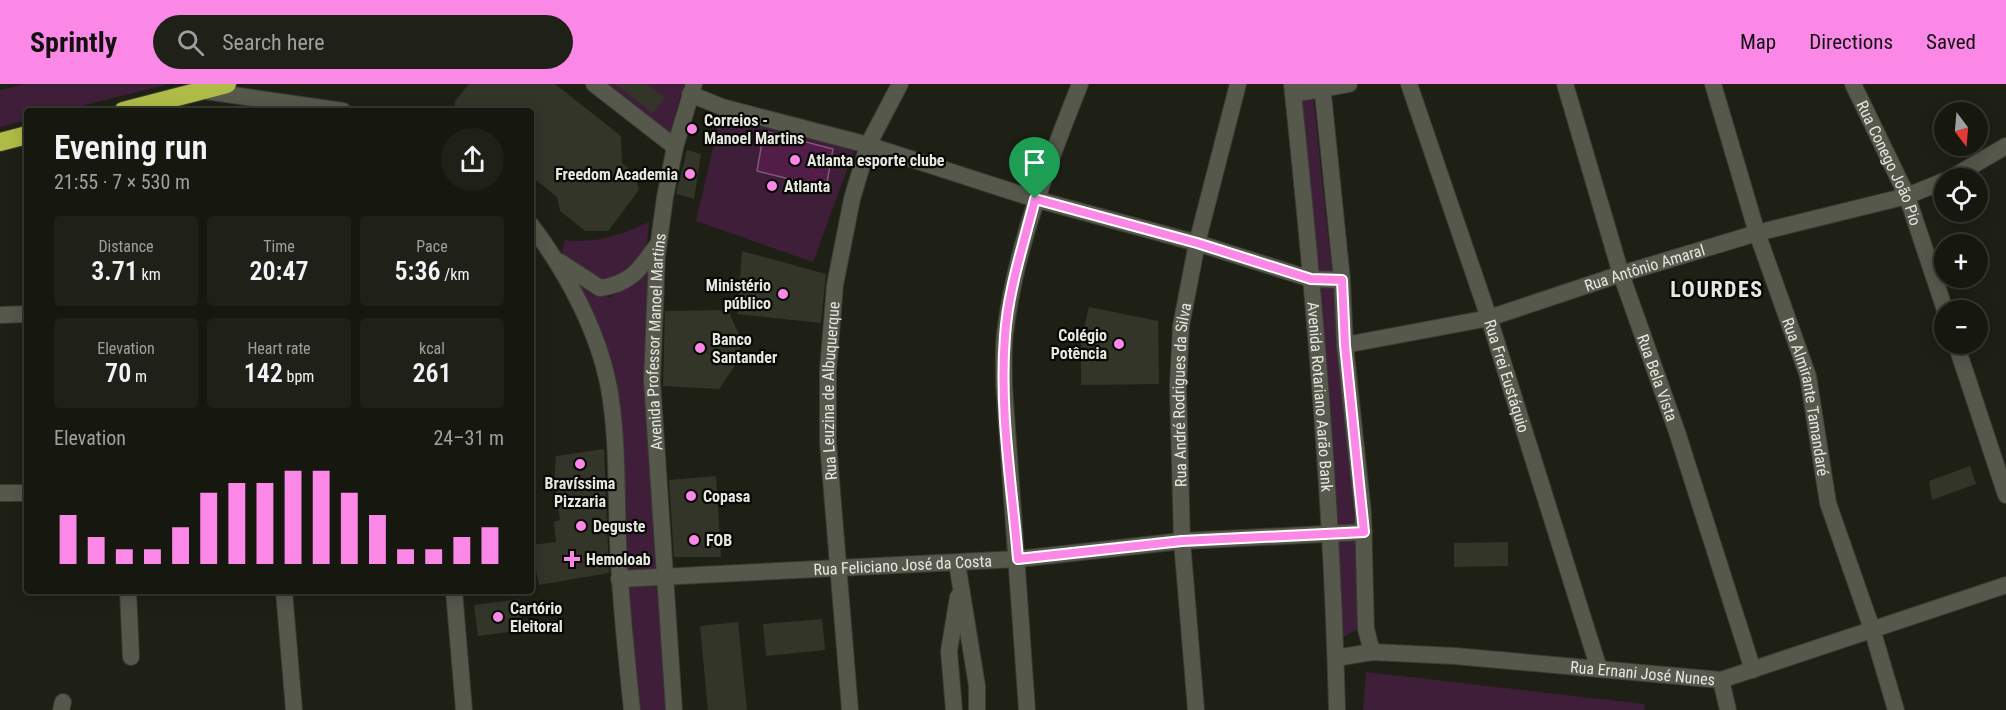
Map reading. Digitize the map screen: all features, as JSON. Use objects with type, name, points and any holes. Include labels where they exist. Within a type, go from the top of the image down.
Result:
[{"type":"highway","points":[[134,108],[227,84]]},
{"type":"highway","points":[[0,142],[24,136]]},
{"type":"street","points":[[594,84],[675,147]]},
{"type":"street","name":"Rua Leuzina de Albuquerque","points":[[850,710],[828,443],[828,370],[835,285],[852,199],[868,145],[900,84]]},
{"type":"street","points":[[1027,710],[1004,385],[1005,335],[1015,278],[1035,199],[1080,84]]},
{"type":"street","name":"Rua André Rodrigues da Silva","points":[[1196,710],[1182,541],[1178,376],[1181,326],[1197,243],[1238,84]]},
{"type":"street","points":[[1293,89],[1349,84]]},
{"type":"street","name":"Rua Frei Eustáquio","points":[[1409,84],[1489,318],[1599,669]]},
{"type":"street","name":"Rua Bela Vista","points":[[1565,84],[1621,274],[1677,432],[1753,670]]},
{"type":"street","name":"Rua Almirante Tamandaré","points":[[1713,84],[1756,233],[1808,376],[1828,503],[1872,629],[1896,710]]},
{"type":"street","name":"Rua Conego João Pio","points":[[1852,84],[1907,196],[1942,300]]},
{"type":"street","name":"Avenida Rotariano Aarão Bank","points":[[1323,87],[1364,532],[1366,630],[1372,652]]},
{"type":"street","points":[[692,89],[722,107],[868,145],[1035,199],[1197,243],[1311,279],[1342,280]]},
{"type":"street","name":"Avenida Professor Manoel Martins","points":[[674,710],[652,381],[658,243],[675,147],[692,89]]},
{"type":"street","name":"Avenida Rotariano Aarão Bank","points":[[1293,89],[1331,532],[1337,710]]},
{"type":"street","points":[[198,91],[321,108]]},
{"type":"street","points":[[1968,168],[2006,146]]},
{"type":"street","name":"Rua Antônio Amaral","points":[[1345,345],[1489,318],[1621,274],[1756,233],[1907,196],[1934,185]]},
{"type":"street","points":[[534,229],[557,260],[575,293],[609,386],[613,422],[619,579],[632,710]]},
{"type":"street","points":[[557,260],[600,288],[614,286],[627,281],[638,271],[658,243]]},
{"type":"street","points":[[0,315],[24,314]]},
{"type":"street","points":[[1959,354],[2006,495]]},
{"type":"street","points":[[0,494],[24,493]]},
{"type":"street","name":"Rua Feliciano José da Costa","points":[[619,579],[957,563],[1018,559],[1182,541],[1364,532]]},
{"type":"street","points":[[957,563],[977,686],[977,710]]},
{"type":"street","points":[[954,710],[949,651],[961,585]]},
{"type":"street","name":"Rua Ernani José Nunes","points":[[1336,658],[1372,652],[1721,680],[2006,585]]},
{"type":"street","points":[[128,594],[130,657]]},
{"type":"street","points":[[284,594],[294,710]]},
{"type":"street","points":[[454,594],[464,710]]},
{"type":"street","points":[[1721,680],[1728,710]]},
{"type":"shaded area","points":[[26,84],[168,84],[74,108],[24,108],[24,121],[0,127],[0,90]]},
{"type":"shaded area","points":[[603,84],[684,84],[670,133]]},
{"type":"shaded area","points":[[1313,94],[1332,275],[1315,275],[1298,98]]},
{"type":"shaded area","name":"Atlanta","points":[[722,109],[854,151],[813,262],[696,221]]},
{"type":"shaded area","name":"Atlanta esporte clube","points":[[764,131],[833,149],[826,188],[757,171]]},
{"type":"shaded area","points":[[649,222],[646,252],[617,276],[598,285],[567,259],[562,251],[565,240],[588,241],[608,237]]},
{"type":"shaded area","points":[[657,256],[660,571],[622,575],[616,420],[571,276],[610,298]]},
{"type":"shaded area","points":[[1316,283],[1334,283],[1355,528],[1339,531]]},
{"type":"shaded area","points":[[1355,537],[1360,628],[1338,640],[1337,541]]},
{"type":"shaded area","points":[[663,582],[670,710],[640,710],[627,585]]},
{"type":"shaded area","points":[[1366,672],[1644,704],[1645,710],[1363,710]]},
{"type":"building","points":[[469,84],[555,84],[621,136],[622,163],[634,173],[639,190],[608,231],[585,231],[560,211],[557,197],[534,178],[534,108],[454,108],[455,101]]},
{"type":"building","points":[[615,84],[646,84],[665,98],[653,113]]},
{"type":"building","name":"Freedom Academia","points":[[687,150],[701,154],[694,199],[676,194]]},
{"type":"building","name":"Ministério público","points":[[742,251],[826,274],[821,323],[737,314]]},
{"type":"building","name":"Colégio Potência","points":[[1089,307],[1158,321],[1159,384],[1081,385],[1081,341]]},
{"type":"building","name":"Banco Santander","points":[[728,310],[741,339],[740,358],[719,389],[663,386],[665,311]]},
{"type":"building","points":[[604,449],[609,573],[539,585],[534,560],[534,545],[556,542],[554,522],[560,520],[554,483],[556,456]]},
{"type":"building","points":[[1970,466],[1976,484],[1932,500],[1929,481]]},
{"type":"building","points":[[716,476],[721,557],[674,557],[669,480]]},
{"type":"building","points":[[1508,542],[1508,566],[1454,567],[1454,543]]},
{"type":"building","name":"Cartório Eleitoral","points":[[519,599],[523,630],[478,636],[474,605]]},
{"type":"building","points":[[822,619],[825,650],[766,656],[763,624]]},
{"type":"building","points":[[738,622],[747,710],[708,710],[700,626]]},
{"type":"place","name":"Correios - Manoel Martins","points":[[692,129]]},
{"type":"place","name":"Atlanta esporte clube","points":[[795,160]]},
{"type":"place","name":"Freedom Academia","points":[[690,174]]},
{"type":"place","name":"Atlanta","points":[[772,186]]},
{"type":"place","name":"Ministério público","points":[[783,294]]},
{"type":"place","name":"Colégio Potência","points":[[1119,344]]},
{"type":"place","name":"Banco Santander","points":[[700,348]]},
{"type":"place","name":"Bravíssima Pizzaria","points":[[580,464]]},
{"type":"place","name":"Copasa","points":[[691,496]]},
{"type":"place","name":"Deguste","points":[[581,526]]},
{"type":"place","name":"FOB","points":[[694,540]]},
{"type":"place","name":"Hemoloab","points":[[572,559]]},
{"type":"place","name":"Cartório Eleitoral","points":[[498,617]]},
{"type":"district","name":"LOURDES","points":[[1717,289]]},
{"type":"route","points":[[1035,199],[1197,243],[1311,279],[1342,280],[1345,345],[1364,513],[1364,532],[1182,541],[1018,559],[1004,385],[1005,335],[1015,278],[1035,199]]}]
